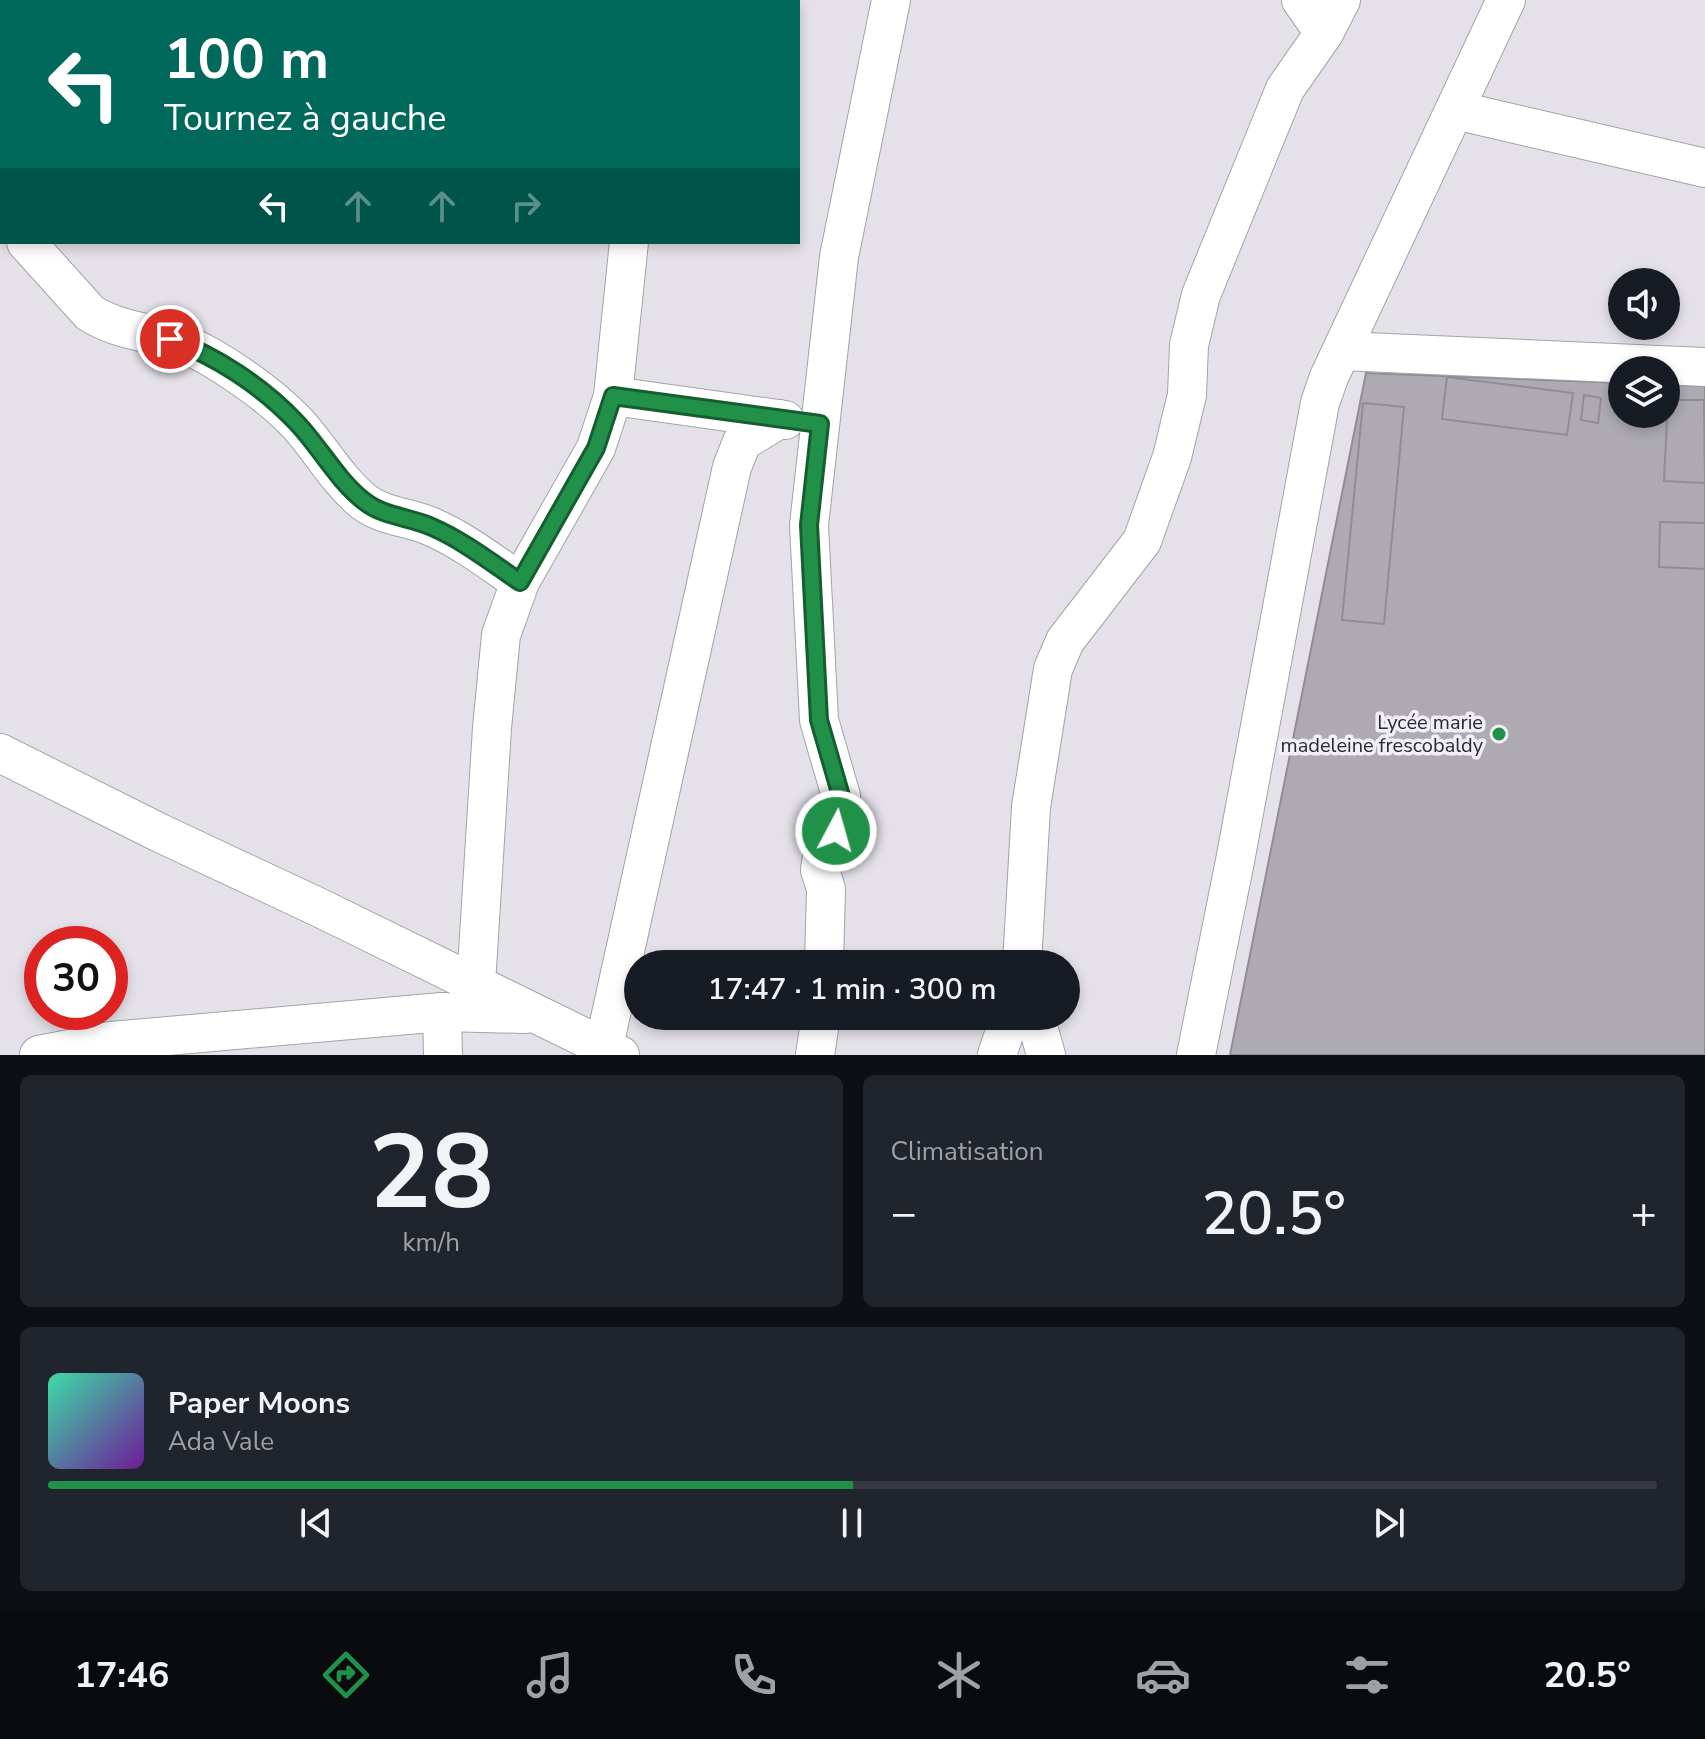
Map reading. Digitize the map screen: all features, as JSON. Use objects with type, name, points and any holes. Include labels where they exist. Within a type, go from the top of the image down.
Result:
[{"type":"street","points":[[824,950],[826,889],[820,870],[821,862],[842,815],[841,796],[819,720],[809,525],[839,257],[891,0]]},
{"type":"street","points":[[1023,950],[1031,807],[1053,669],[1065,641],[1142,541],[1159,498],[1187,395],[1189,345],[1201,295],[1285,89],[1336,8],[1301,0]]},
{"type":"street","points":[[1196,1055],[1320,403],[1329,377],[1506,0]]},
{"type":"street","points":[[1455,110],[1705,168]]},
{"type":"street","points":[[28,244],[90,313],[101,320],[194,348],[261,391],[297,423],[350,489],[366,503],[383,512],[431,526],[468,546],[520,582]]},
{"type":"street","points":[[476,984],[501,635],[520,582],[596,448],[613,396],[629,244]]},
{"type":"street","points":[[1342,351],[1705,367]]},
{"type":"street","points":[[613,396],[820,424]]},
{"type":"street","points":[[0,753],[612,1050],[732,467],[742,442],[779,419]]},
{"type":"street","points":[[39,1055],[111,1041],[442,1012],[536,1015]]},
{"type":"street","points":[[442,1012],[443,1055]]},
{"type":"street","points":[[815,1055],[819,1030]]},
{"type":"street","points":[[997,1055],[1005,1030]]},
{"type":"street","points":[[1039,1030],[1046,1055]]},
{"type":"building","name":"Lycée marie madeleine frescobaldy","points":[[1366,373],[1608,382],[1608,428],[1680,428],[1680,385],[1705,386],[1705,1055],[1230,1055]]},
{"type":"building","points":[[1447,377],[1573,393],[1567,435],[1442,419]]},
{"type":"building","points":[[1584,395],[1601,398],[1598,423],[1581,420]]},
{"type":"building","points":[[1680,400],[1704,400],[1705,483],[1664,481],[1667,428],[1680,428]]},
{"type":"building","points":[[1363,403],[1404,407],[1384,624],[1342,620]]},
{"type":"building","points":[[1660,522],[1705,523],[1705,569],[1659,567]]},
{"type":"place","name":"Lycée marie madeleine frescobaldy","points":[[1499,734]]},
{"type":"route","points":[[170,339],[194,348],[261,391],[297,423],[350,489],[366,503],[383,512],[431,526],[468,546],[520,582],[596,448],[613,396],[820,424],[809,525],[819,720],[841,796],[842,815],[836,831]]}]
